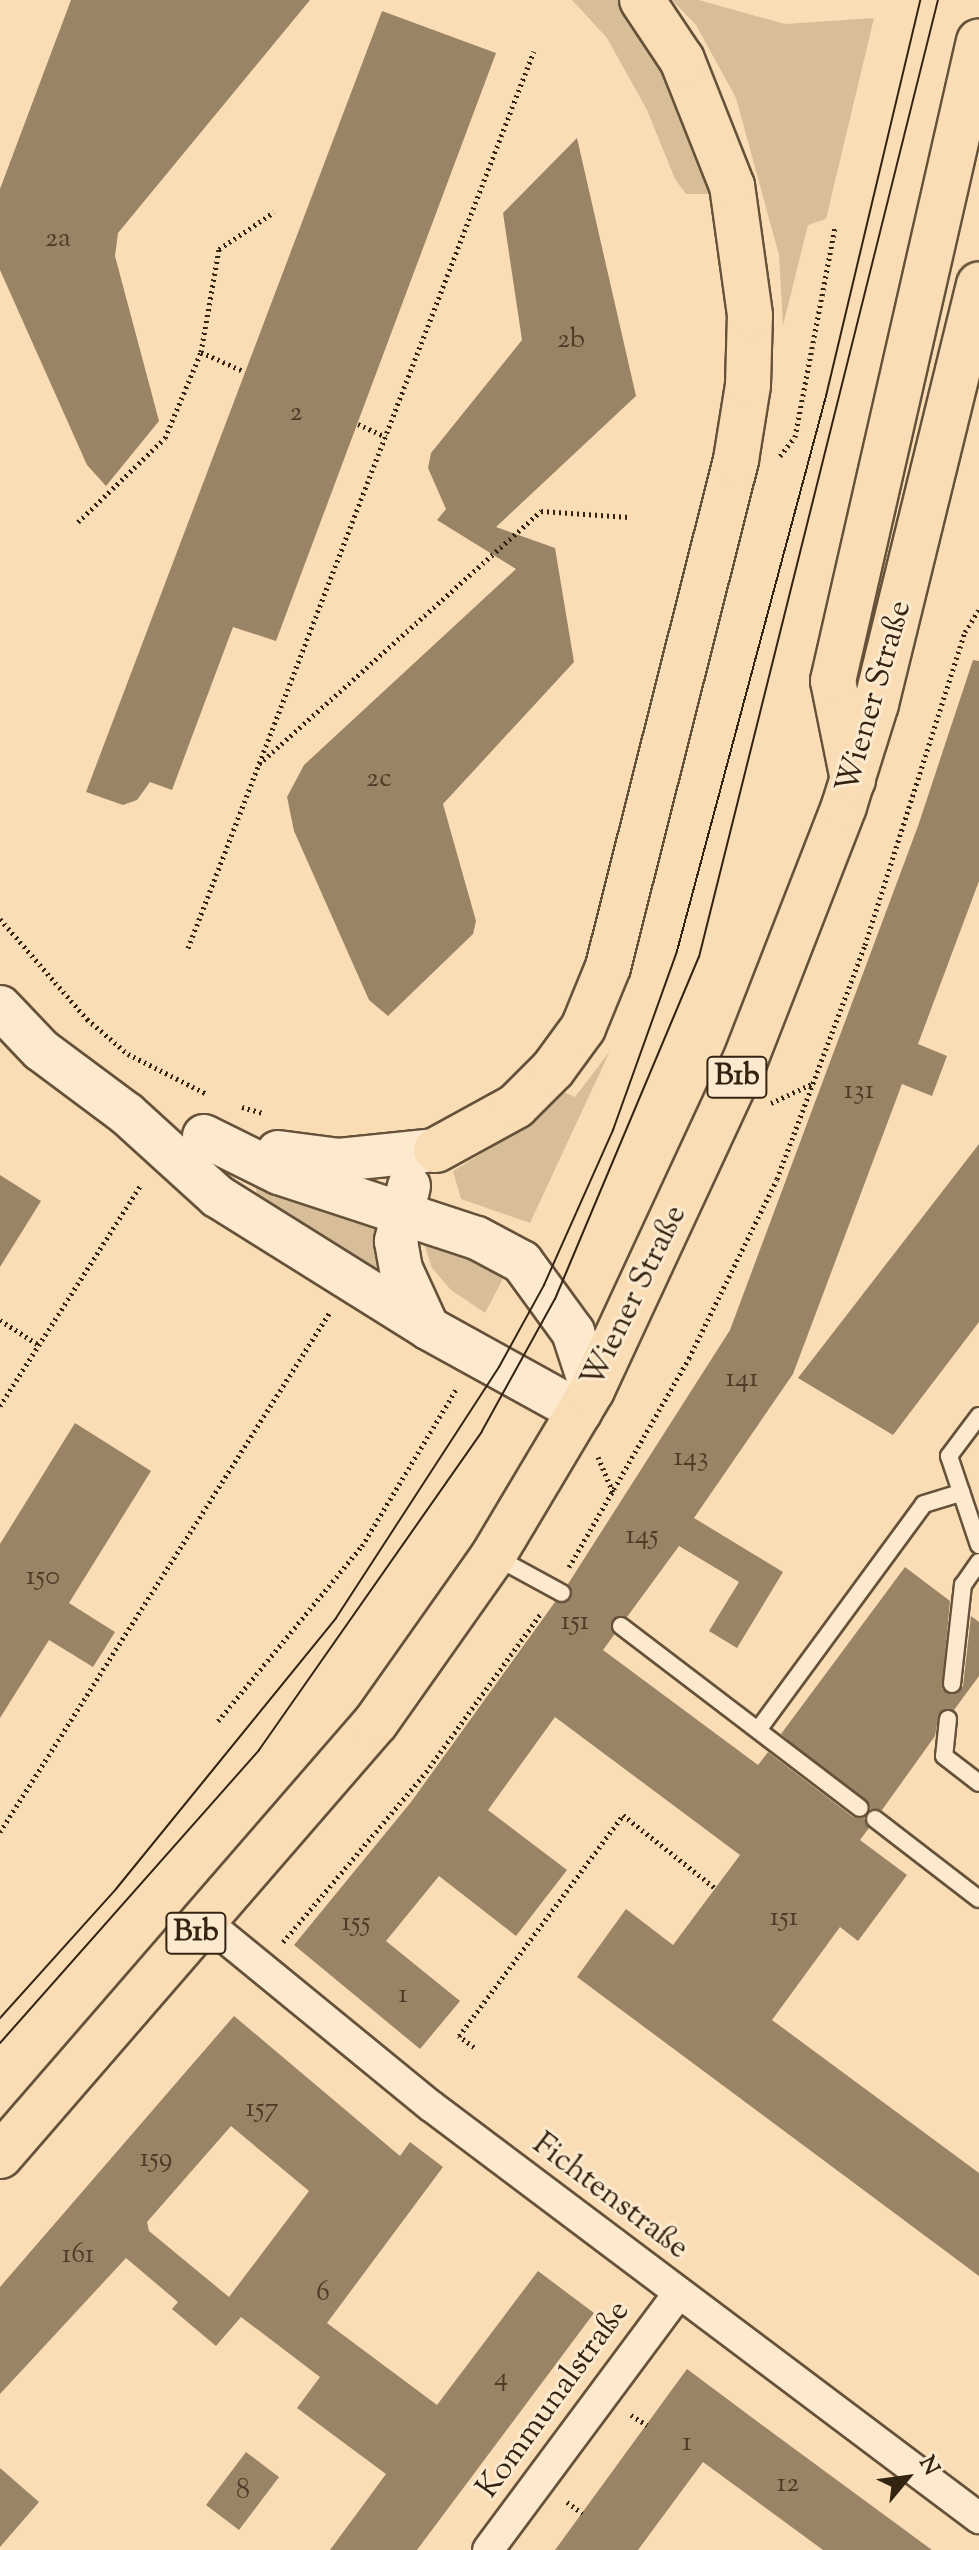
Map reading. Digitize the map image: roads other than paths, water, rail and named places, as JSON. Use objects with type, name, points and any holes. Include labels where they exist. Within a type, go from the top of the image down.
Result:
[{"type":"main road","points":[[428,1328],[401,1269],[396,1241],[402,1213],[420,1164],[436,1150],[516,1106],[553,1069],[583,1028],[608,967],[736,460],[748,385],[750,315],[732,186],[682,60],[642,0]]},
{"type":"main road","points":[[853,780],[833,681],[979,41]]},
{"type":"main road","name":"Wiener Straße","points":[[0,2156],[206,1922],[376,1722],[493,1556],[586,1401],[744,1063],[853,780],[966,384],[979,284]]},
{"type":"main road","points":[[0,1007],[41,1050],[127,1114],[217,1196],[428,1328],[586,1401]]},
{"type":"main road","points":[[127,1114],[211,1118],[339,1160],[436,1150]]},
{"type":"main road","points":[[211,1118],[279,1173],[477,1238],[522,1262],[573,1332],[586,1401]]},
{"type":"street","name":"Fichtenstraße","points":[[206,1922],[431,2106],[979,2518]]},
{"type":"street","name":"Kommunalstraße","points":[[488,2550],[678,2294]]},
{"type":"lane","points":[[979,1416],[949,1456],[979,1545]]},
{"type":"lane","points":[[758,1730],[924,1504],[961,1493]]},
{"type":"lane","points":[[493,1556],[562,1593]]},
{"type":"lane","points":[[952,1684],[963,1585],[979,1562]]},
{"type":"lane","points":[[621,1626],[860,1808]]},
{"type":"lane","points":[[948,1719],[944,1756],[979,1783]]},
{"type":"lane","points":[[875,1819],[979,1899]]},
{"type":"tram line","points":[[0,2018],[116,1889],[336,1618],[499,1367],[544,1285],[613,1130],[677,951],[826,396],[920,0]]},
{"type":"tram line","points":[[0,2043],[259,1750],[482,1431],[555,1299],[699,957],[938,0]]}]
